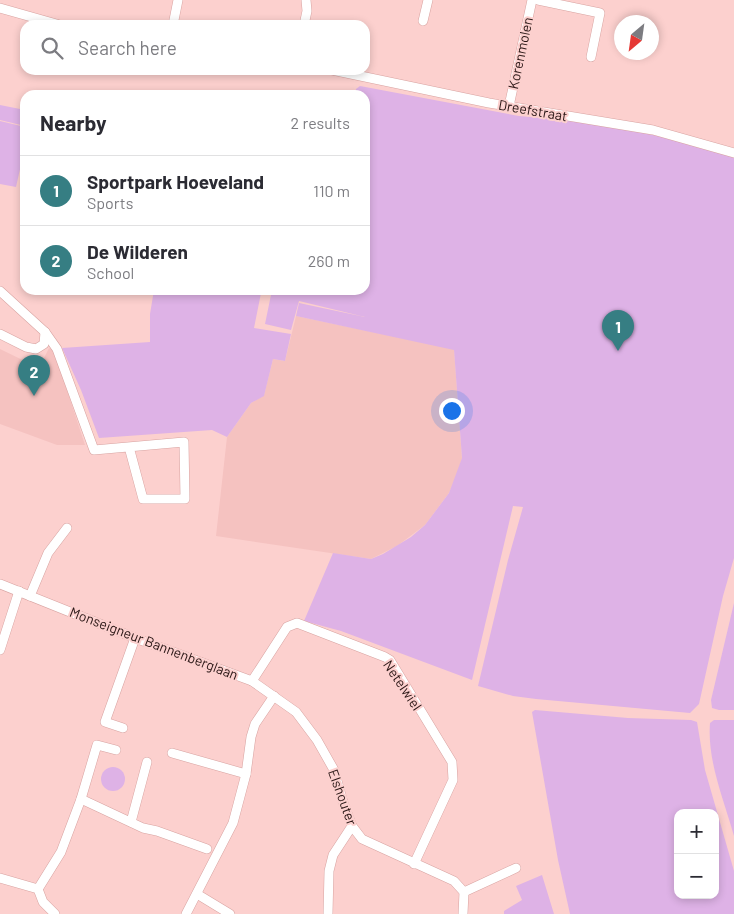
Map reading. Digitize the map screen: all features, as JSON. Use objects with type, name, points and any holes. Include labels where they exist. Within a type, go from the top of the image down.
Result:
[{"type":"street","points":[[174,20],[178,0]]},
{"type":"street","points":[[305,20],[306,0]]},
{"type":"street","points":[[423,21],[428,0]]},
{"type":"street","name":"Korenmolen","points":[[509,106],[532,0]]},
{"type":"street","points":[[538,0],[600,13],[590,58]]},
{"type":"street","points":[[0,8],[42,20]]},
{"type":"street","name":"Dreefstraat","points":[[357,75],[509,106],[653,130],[734,153]]},
{"type":"street","points":[[0,291],[45,332],[57,349],[94,450],[184,442],[185,499],[143,500],[129,447]]},
{"type":"street","points":[[0,334],[26,347],[36,348],[44,344],[45,332]]},
{"type":"street","points":[[30,596],[48,554],[67,528]]},
{"type":"street","name":"Monseigneur Bannenberglaan","points":[[0,584],[135,638],[252,681],[274,696]]},
{"type":"street","points":[[0,650],[20,591]]},
{"type":"street","name":"Netelwiel","points":[[252,681],[287,627],[297,623],[385,656],[390,660],[452,762],[453,780],[414,864]]},
{"type":"street","points":[[124,728],[105,722],[135,638]]},
{"type":"street","points":[[186,914],[233,823],[246,774],[251,737],[255,724],[274,696]]},
{"type":"street","name":"Elshouter","points":[[274,696],[296,712],[318,740],[334,770],[342,802],[352,826],[362,839],[454,881],[464,892]]},
{"type":"street","points":[[55,914],[42,902],[38,889],[60,852],[81,799],[97,744],[116,750]]},
{"type":"street","points":[[172,753],[246,774]]},
{"type":"street","points":[[131,822],[148,762]]},
{"type":"street","points":[[81,799],[143,828],[157,830],[208,849]]},
{"type":"street","points":[[328,914],[329,871],[333,855],[352,826]]},
{"type":"street","points":[[463,914],[464,892],[516,868]]},
{"type":"street","points":[[0,878],[38,889]]},
{"type":"street","points":[[197,894],[230,914]]},
{"type":"shaded area","points":[[360,86],[519,116],[566,120],[644,133],[734,155],[734,558],[723,596],[699,704],[690,713],[536,699],[513,696],[478,686],[508,560],[523,507],[513,506],[472,680],[341,631],[304,621],[333,553],[371,559],[411,537],[425,525],[449,493],[462,458],[454,350],[296,316],[299,303],[365,317],[299,301],[291,330],[265,324],[271,295],[370,295],[370,90],[356,89]]},
{"type":"shaded area","points":[[0,105],[20,109],[20,125],[0,120]]},
{"type":"shaded area","points":[[0,121],[20,126],[20,169],[16,187],[0,184]]},
{"type":"shaded area","points":[[153,295],[261,295],[254,328],[291,334],[285,361],[273,359],[264,396],[251,403],[227,437],[212,430],[99,438],[81,390],[62,348],[150,342],[150,314]]},
{"type":"shaded area","points":[[296,316],[454,349],[462,459],[457,475],[449,493],[425,525],[397,546],[371,559],[216,536],[227,437],[251,403],[264,395],[273,359],[285,361]]},
{"type":"shaded area","points":[[49,348],[54,351],[85,445],[57,445],[0,424],[0,349],[39,368]]},
{"type":"shaded area","points":[[734,603],[734,710],[719,710],[712,708],[711,700]]},
{"type":"shaded area","points":[[535,710],[628,718],[691,720],[697,722],[705,770],[716,809],[674,809],[674,899],[719,899],[719,819],[734,871],[734,914],[570,914],[558,860],[532,712]]},
{"type":"shaded area","points":[[714,720],[734,720],[734,836],[717,780],[711,752],[710,723]]},
{"type":"shaded area","points":[[113,767],[122,770],[125,779],[122,788],[113,791],[104,788],[101,779],[104,770]]},
{"type":"shaded area","points":[[542,875],[554,914],[504,914],[504,911],[522,900],[516,886]]},
{"type":"place","name":"Sportpark Hoeveland","points":[[618,351]]},
{"type":"place","name":"De Wilderen","points":[[34,396]]}]
